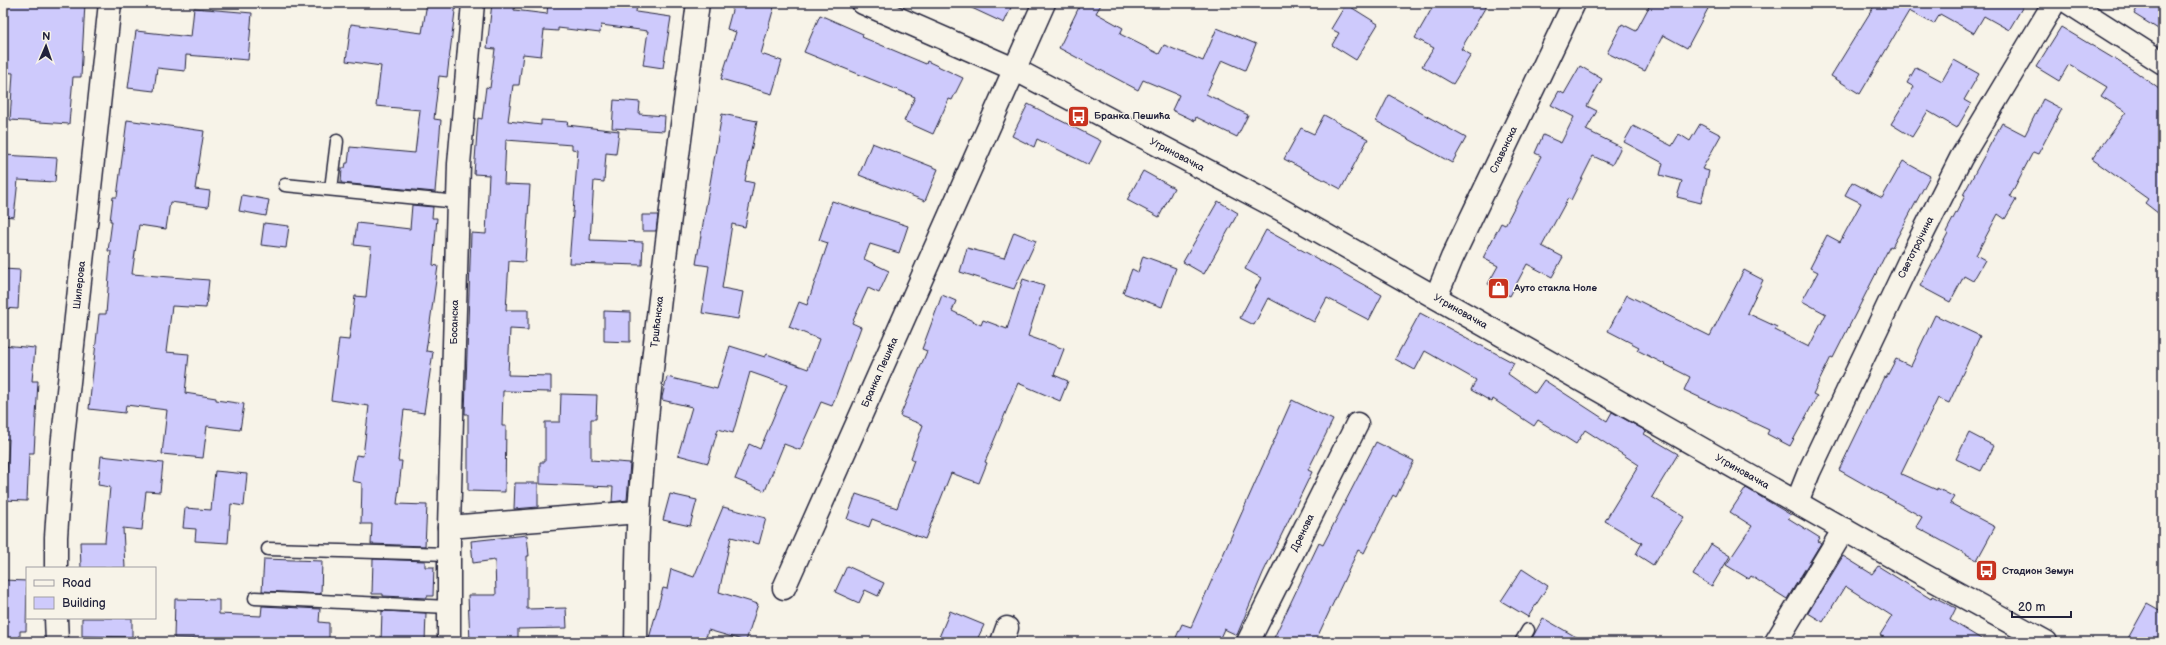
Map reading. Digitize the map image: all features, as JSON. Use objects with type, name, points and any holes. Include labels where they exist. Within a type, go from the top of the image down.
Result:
[{"type":"street","name":"Шилерова","points":[[56,567],[62,447],[110,3]]},
{"type":"street","name":"Босанска","points":[[449,642],[449,527],[459,164],[473,3]]},
{"type":"street","name":"Тршћанска","points":[[636,642],[639,512],[666,245],[698,3]]},
{"type":"street","name":"Угриновачка","points":[[863,3],[1014,69],[1280,209],[2046,642]]},
{"type":"street","name":"Бранка Пешића","points":[[784,588],[1044,3]]},
{"type":"street","name":"Славонска","points":[[1436,297],[1452,258],[1574,3]]},
{"type":"street","name":"Светотројчина","points":[[1797,502],[1910,259],[1961,158],[2054,3]]},
{"type":"street","points":[[2069,3],[2163,63]]},
{"type":"street","name":"Дренова","points":[[1248,642],[1357,424]]},
{"type":"street","points":[[449,527],[639,512]]},
{"type":"street","points":[[1776,642],[1844,529]]},
{"type":"street","points":[[56,619],[57,642]]},
{"type":"lane","points":[[331,190],[337,141]]},
{"type":"lane","points":[[285,184],[331,190],[458,202]]},
{"type":"lane","points":[[268,549],[449,554]]},
{"type":"lane","points":[[255,598],[449,607]]},
{"type":"lane","points":[[1521,642],[1528,630]]},
{"type":"building","points":[[3,3],[85,3],[81,77],[73,77],[69,124],[10,120],[13,73],[3,72]]},
{"type":"building","points":[[427,3],[456,3],[447,77],[439,76],[434,119],[441,120],[435,192],[341,183],[342,168],[345,168],[346,163],[348,163],[350,147],[415,153],[420,110],[376,106],[381,66],[346,61],[351,24],[422,33]]},
{"type":"building","points":[[492,3],[515,3],[514,10],[547,14],[548,3],[637,3],[636,12],[671,17],[663,68],[643,65],[648,31],[601,25],[600,33],[558,28],[558,31],[544,30],[541,56],[523,54],[519,85],[513,85],[508,121],[541,125],[541,120],[568,122],[567,125],[619,131],[616,154],[606,153],[604,182],[594,181],[590,240],[643,242],[642,265],[569,263],[578,150],[572,149],[572,145],[506,140],[504,184],[530,185],[525,262],[509,261],[506,310],[528,310],[528,330],[510,329],[508,375],[551,376],[551,392],[503,391],[502,426],[506,426],[505,492],[468,491],[468,414],[465,414],[471,233],[486,234],[489,175],[474,174],[478,118],[482,119],[486,87],[490,88],[495,49],[487,48]]},
{"type":"building","points":[[734,3],[758,3],[774,7],[761,54],[782,61],[772,94],[721,79],[736,32],[727,29]]},
{"type":"building","points":[[961,3],[1013,3],[1004,23]]},
{"type":"building","points":[[1081,3],[1102,3],[1096,13],[1123,28],[1120,34],[1159,54],[1164,45],[1203,61],[1217,28],[1256,44],[1245,70],[1222,60],[1206,94],[1248,115],[1237,137],[1196,117],[1195,121],[1172,110],[1179,95],[1143,80],[1138,90],[1059,48]]},
{"type":"building","points":[[1435,3],[1488,3],[1461,49],[1471,55],[1453,84],[1422,66],[1434,48],[1415,38]]},
{"type":"building","points":[[1651,3],[1711,3],[1687,48],[1663,35],[1645,71],[1607,53],[1622,24],[1636,31]]},
{"type":"building","points":[[1876,3],[2025,3],[2009,30],[1984,16],[1974,33],[1940,14],[1934,24],[1909,11],[1860,94],[1831,76]]},
{"type":"building","points":[[2140,3],[2163,3],[2163,32],[2134,14]]},
{"type":"building","points":[[1346,4],[1378,24],[1356,60],[1332,45],[1339,33],[1331,29]]},
{"type":"building","points":[[194,8],[252,13],[248,60],[186,55],[185,71],[157,68],[154,91],[128,88],[136,31],[191,37]]},
{"type":"building","points":[[820,15],[863,34],[862,37],[926,64],[927,61],[963,78],[952,100],[949,99],[933,134],[904,121],[915,97],[804,52]]},
{"type":"building","points":[[2061,27],[2136,72],[2163,92],[2163,217],[2145,203],[2148,199],[2092,159],[2126,112],[2101,96],[2107,87],[2069,64],[2059,81],[2036,67]]},
{"type":"building","points":[[1954,60],[1979,74],[1964,100],[1971,104],[1957,128],[1928,111],[1912,137],[1891,124],[1914,87],[1907,83],[1916,67],[1942,81]]},
{"type":"building","points":[[1580,66],[1602,79],[1587,106],[1597,111],[1586,130],[1621,147],[1612,165],[1593,156],[1571,200],[1568,198],[1542,246],[1563,257],[1552,277],[1527,264],[1510,296],[1488,284],[1498,266],[1483,258],[1501,223],[1505,225],[1541,156],[1535,153],[1543,135],[1561,143],[1574,117],[1551,105],[1559,91],[1564,94]]},
{"type":"building","points":[[1389,95],[1466,138],[1452,163],[1376,121]]},
{"type":"building","points":[[2043,99],[2062,109],[2038,154],[2033,152],[2010,196],[2016,200],[2005,219],[1998,214],[1976,255],[1985,260],[1973,281],[1964,276],[1950,302],[1920,286],[1948,233],[1946,232],[1965,196],[1963,195],[2002,123],[2025,135]]},
{"type":"building","points":[[614,100],[640,102],[639,114],[665,116],[664,131],[612,128]]},
{"type":"building","points":[[1028,104],[1101,141],[1089,165],[1037,139],[1034,147],[1012,136]]},
{"type":"building","points":[[722,114],[757,121],[745,181],[754,183],[745,227],[732,224],[722,288],[743,292],[738,319],[702,313],[709,266],[696,264]]},
{"type":"building","points":[[1324,115],[1368,139],[1341,189],[1284,159],[1301,128],[1314,134]]},
{"type":"building","points":[[127,120],[204,131],[195,189],[210,191],[208,207],[170,202],[166,229],[139,225],[132,274],[209,280],[206,308],[172,306],[166,352],[189,354],[185,393],[244,404],[240,430],[207,426],[203,458],[162,454],[167,410],[126,405],[125,413],[89,409],[99,314],[106,314],[111,251],[108,251],[112,221],[110,221],[113,197],[117,197]]},
{"type":"building","points":[[1700,124],[1721,135],[1702,169],[1709,171],[1701,203],[1677,197],[1682,181],[1660,175],[1663,163],[1624,142],[1633,126],[1672,146],[1679,134],[1690,141]]},
{"type":"building","points":[[872,143],[938,169],[925,201],[859,175]]},
{"type":"building","points":[[3,155],[57,158],[55,182],[18,180],[14,217],[3,216]]},
{"type":"building","points":[[1903,161],[1930,176],[1892,247],[1890,246],[1833,358],[1831,357],[1813,394],[1817,396],[1790,446],[1767,434],[1769,430],[1684,390],[1690,377],[1637,350],[1639,347],[1608,331],[1627,295],[1710,336],[1744,270],[1763,280],[1747,313],[1777,327],[1775,330],[1809,347],[1826,314],[1802,301],[1818,272],[1810,268],[1827,235],[1840,242],[1861,203],[1845,195],[1852,182],[1882,198]]},
{"type":"building","points":[[1143,171],[1174,188],[1159,217],[1127,200]]},
{"type":"building","points":[[242,195],[269,200],[266,216],[239,211]]},
{"type":"building","points":[[832,201],[908,226],[899,253],[870,244],[864,259],[889,271],[879,293],[868,288],[852,323],[861,327],[832,406],[821,402],[800,450],[784,444],[765,491],[735,479],[749,444],[760,449],[787,385],[750,372],[733,433],[718,429],[708,463],[678,455],[692,407],[662,400],[662,397],[667,377],[717,389],[730,346],[765,357],[767,354],[808,369],[819,339],[789,327],[799,302],[807,305],[828,243],[819,240]]},
{"type":"building","points":[[1218,201],[1238,213],[1204,274],[1183,262]]},
{"type":"building","points":[[412,205],[433,207],[432,218],[437,218],[433,265],[438,266],[426,351],[433,352],[424,413],[404,410],[398,461],[402,461],[397,504],[427,505],[425,546],[371,544],[372,524],[361,524],[362,483],[352,481],[356,455],[363,456],[369,406],[331,400],[339,339],[349,340],[355,296],[366,297],[371,247],[354,245],[357,223],[410,229]]},
{"type":"building","points":[[642,215],[658,215],[656,231],[642,231]]},
{"type":"building","points":[[264,223],[289,226],[286,248],[261,245]]},
{"type":"building","points":[[1266,230],[1382,295],[1369,320],[1327,298],[1314,322],[1268,298],[1254,325],[1240,318],[1261,278],[1245,269]]},
{"type":"building","points":[[1014,232],[1036,241],[1014,289],[960,272],[967,248],[1004,258]]},
{"type":"building","points":[[1143,256],[1176,268],[1162,307],[1123,293],[1132,269],[1138,272]]},
{"type":"building","points":[[3,269],[20,270],[18,309],[3,308]]},
{"type":"building","points":[[1023,279],[1044,286],[1028,336],[1064,349],[1054,375],[1068,381],[1060,401],[1018,383],[985,462],[987,463],[979,483],[951,473],[925,539],[872,519],[869,527],[847,519],[856,494],[897,508],[914,460],[911,458],[923,425],[900,416],[927,351],[922,349],[942,295],[956,301],[952,311],[981,325],[983,320],[1007,329]]},
{"type":"building","points":[[604,311],[630,312],[630,342],[604,341]]},
{"type":"building","points":[[1420,313],[1514,363],[1508,374],[1535,393],[1544,380],[1607,421],[1612,412],[1646,431],[1644,434],[1678,454],[1652,497],[1684,517],[1653,565],[1636,554],[1642,543],[1605,521],[1639,465],[1585,430],[1576,444],[1538,420],[1534,426],[1493,399],[1492,402],[1471,390],[1476,380],[1425,351],[1415,370],[1395,359]]},
{"type":"building","points":[[1935,315],[1980,336],[1949,403],[1938,398],[1901,474],[1937,490],[1937,488],[1954,497],[1950,503],[1995,527],[1977,560],[1916,527],[1922,517],[1839,470],[1884,377],[1886,378],[1896,359],[1911,366]]},
{"type":"building","points":[[3,345],[35,348],[32,381],[38,381],[34,453],[29,453],[27,501],[3,500],[3,475],[7,475],[9,439],[3,439]]},
{"type":"building","points":[[561,394],[597,395],[596,419],[591,419],[591,460],[630,463],[627,500],[612,502],[613,487],[540,484],[540,462],[545,462],[545,422],[560,422]]},
{"type":"building","points":[[1292,400],[1333,420],[1308,470],[1312,472],[1263,573],[1237,635],[1224,629],[1219,640],[1225,642],[1174,642],[1182,624],[1191,627]]},
{"type":"building","points":[[1969,433],[1994,446],[1981,471],[1956,459]]},
{"type":"building","points":[[1376,442],[1414,461],[1396,497],[1393,495],[1364,553],[1358,550],[1315,642],[1272,642],[1319,543],[1323,545]]},
{"type":"building","points":[[101,456],[163,463],[160,492],[146,491],[142,530],[123,528],[125,567],[81,567],[80,542],[105,542],[110,487],[98,485]]},
{"type":"building","points":[[215,471],[247,474],[244,506],[231,504],[228,543],[195,541],[196,529],[183,528],[185,508],[211,510]]},
{"type":"building","points":[[515,483],[538,483],[538,507],[514,509]]},
{"type":"building","points":[[1746,488],[1791,515],[1788,518],[1820,538],[1818,541],[1821,543],[1787,599],[1751,576],[1749,579],[1726,565],[1752,526],[1730,512]]},
{"type":"building","points":[[670,494],[697,500],[690,526],[663,520]]},
{"type":"building","points":[[723,507],[766,518],[759,544],[731,537],[719,592],[758,604],[746,641],[708,630],[705,642],[648,642],[663,588],[667,589],[671,569],[694,577]]},
{"type":"building","points":[[527,535],[529,556],[527,556],[527,609],[566,608],[567,628],[518,629],[518,642],[470,642],[468,595],[496,595],[495,560],[473,563],[471,541]]},
{"type":"building","points":[[1711,544],[1730,556],[1712,586],[1693,575]]},
{"type":"building","points":[[1843,556],[1872,574],[1878,566],[1931,599],[1932,596],[1956,608],[1950,620],[1986,642],[1890,642],[1880,635],[1892,616],[1845,586],[1823,622],[1808,613]]},
{"type":"building","points":[[264,559],[322,561],[321,594],[262,591]]},
{"type":"building","points":[[373,559],[425,561],[425,567],[434,567],[433,596],[427,596],[427,598],[372,594]]},
{"type":"building","points":[[847,566],[884,583],[878,596],[865,590],[859,603],[835,592]]},
{"type":"building","points":[[1522,569],[1548,586],[1528,617],[1501,601]]},
{"type":"building","points":[[3,580],[26,581],[26,631],[20,631],[20,642],[3,642]]},
{"type":"building","points":[[175,599],[219,600],[219,614],[261,616],[262,606],[320,609],[319,622],[329,623],[329,642],[245,642],[245,640],[174,638]]},
{"type":"building","points":[[2147,604],[2163,613],[2163,642],[2126,642]]},
{"type":"building","points":[[382,611],[426,613],[425,642],[381,642]]},
{"type":"building","points":[[950,611],[984,625],[976,642],[937,642]]},
{"type":"building","points":[[1543,618],[1585,642],[1530,642]]},
{"type":"building","points":[[82,619],[132,619],[132,637],[82,636]]},
{"type":"place","name":"Бранка Пешића","points":[[1078,116]]},
{"type":"place","name":"Ауто стакла Ноле","points":[[1498,288]]},
{"type":"place","name":"Стадион Земун","points":[[1986,571]]}]
